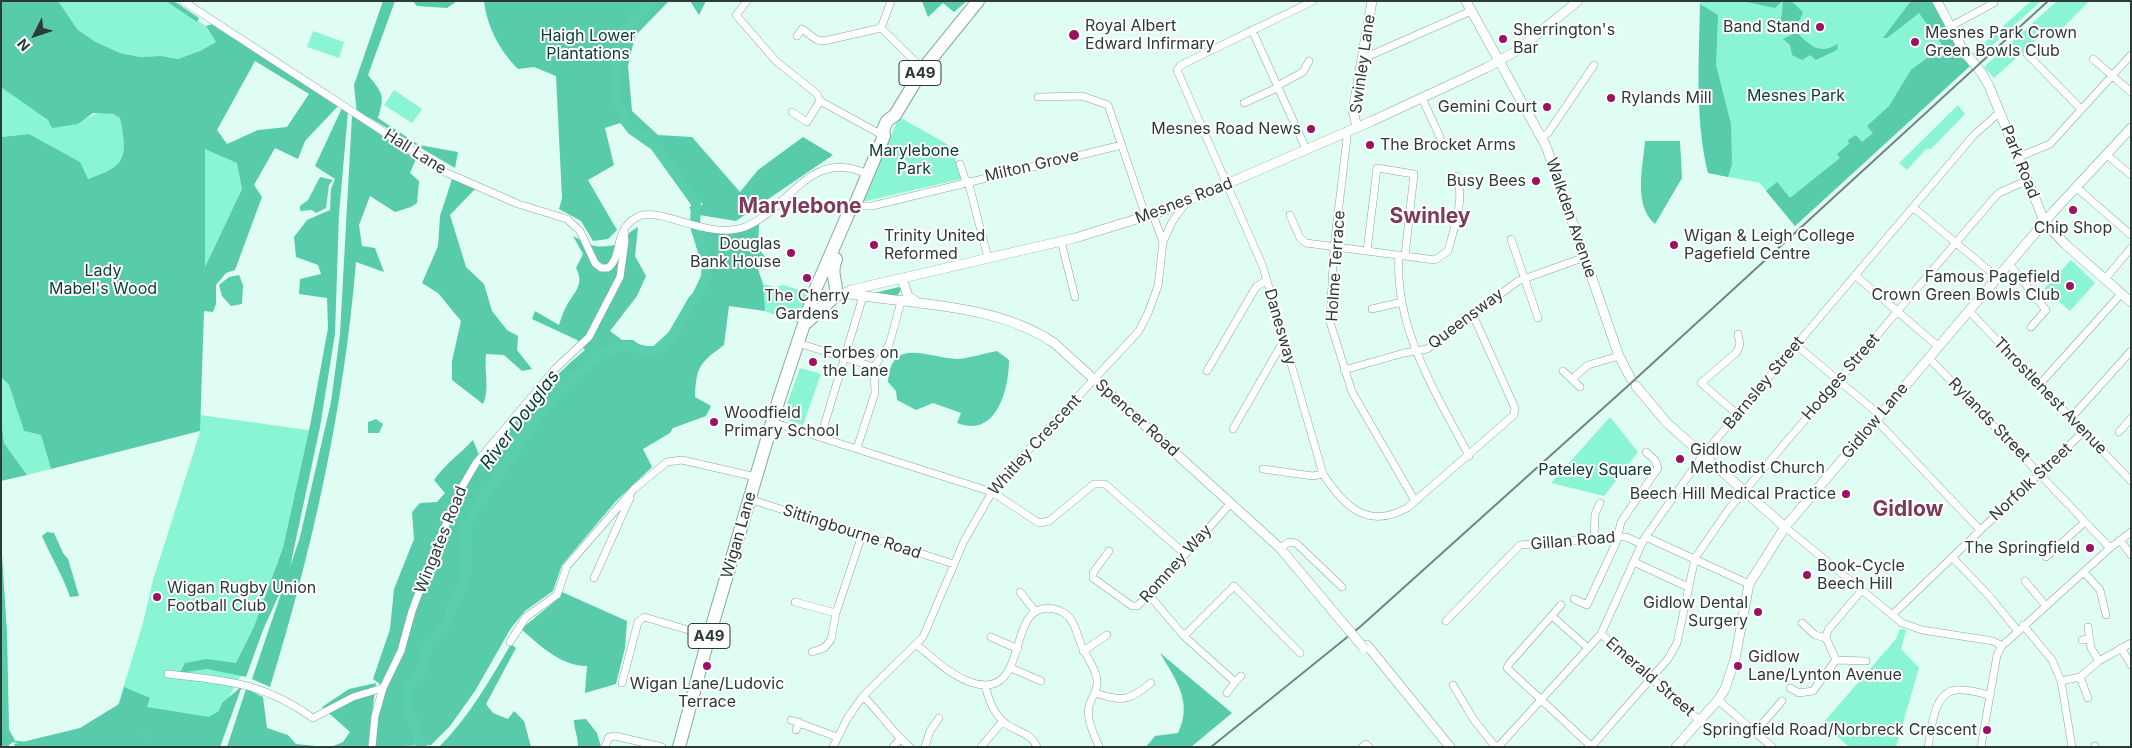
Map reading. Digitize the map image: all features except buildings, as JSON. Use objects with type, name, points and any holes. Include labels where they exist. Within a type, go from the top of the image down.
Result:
[{"type":"highway","name":"Wigan Lane","points":[[679,747],[709,636],[772,422],[817,288],[849,212],[854,206],[866,174],[884,136],[889,134],[894,125],[895,115],[923,69],[978,1]]},
{"type":"highway","name":"Wigan Lane","points":[[804,325],[812,315],[838,292],[833,267],[854,214],[854,206]]},
{"type":"highway","points":[[828,281],[838,292],[821,300],[817,288],[828,281]]},
{"type":"street","name":"Hall Lane","points":[[183,1],[445,172],[518,204],[567,219],[580,230],[588,244],[591,256],[601,268],[608,268],[613,263],[620,235],[624,230]]},
{"type":"street","points":[[747,1],[736,15],[776,61],[816,94],[820,101],[884,136]]},
{"type":"street","points":[[881,28],[891,1]]},
{"type":"street","points":[[1306,150],[1252,30],[1313,1]]},
{"type":"street","name":"Swinley Lane","points":[[1357,127],[1352,113],[1372,1]]},
{"type":"street","name":"Mesnes Road","points":[[838,292],[902,279],[1061,241],[1185,204],[1499,62],[1518,50],[1578,1]]},
{"type":"street","name":"Park Road","points":[[1937,1],[1967,57],[1985,78],[2045,223],[2058,238],[2131,302]]},
{"type":"street","points":[[1950,26],[1994,3]]},
{"type":"street","points":[[1362,59],[1468,4]]},
{"type":"street","name":"Walkden Avenue","points":[[1468,4],[1542,137],[1619,356],[1634,382],[1658,414],[1785,527]]},
{"type":"street","points":[[797,36],[802,29],[817,40],[824,41],[881,28]]},
{"type":"street","points":[[881,28],[923,69]]},
{"type":"street","name":"Danesway","points":[[1252,30],[1181,64],[1178,68],[1178,74],[1263,267],[1323,474]]},
{"type":"street","points":[[2027,54],[2081,109]]},
{"type":"street","points":[[2019,157],[2050,144],[2131,55]]},
{"type":"street","points":[[2093,59],[2131,92]]},
{"type":"street","points":[[1244,103],[1303,72],[1309,61]]},
{"type":"street","points":[[1542,137],[1548,133],[1594,66]]},
{"type":"street","name":"Whitley Crescent","points":[[1038,97],[1082,96],[1108,105],[1150,216],[1163,242]]},
{"type":"street","points":[[1422,98],[1440,137]]},
{"type":"street","points":[[792,112],[807,122],[820,101]]},
{"type":"street","name":"Barnsley Street","points":[[1453,685],[1474,720],[1496,746],[1504,742],[1601,634],[1644,541],[1703,455],[1974,135],[2000,112]]},
{"type":"street","name":"Gidlow Lane","points":[[1676,747],[1718,700],[1728,680],[1735,659],[1750,584],[1785,527],[2045,223],[2131,128]]},
{"type":"street","name":"Holme Terrace","points":[[1346,132],[1347,138],[1334,247],[1329,318],[1354,397],[1415,500]]},
{"type":"street","name":"Milton Grove","points":[[854,206],[872,206],[1122,145]]},
{"type":"street","points":[[2107,155],[2131,175]]},
{"type":"street","points":[[960,164],[967,182],[988,258]]},
{"type":"street","points":[[624,230],[638,217],[646,215],[661,216],[722,231],[748,226],[785,199],[802,182],[827,169],[847,167],[866,174]]},
{"type":"street","points":[[1367,251],[1377,168],[1414,174],[1397,278],[1415,351],[1469,456]]},
{"type":"street","points":[[1290,215],[1304,242],[1435,260],[1448,250],[1458,212],[1460,195],[1457,176]]},
{"type":"street","name":"Hodges Street","points":[[1592,746],[1652,679],[1676,643],[1694,558],[1744,490],[1999,193],[2028,180]]},
{"type":"street","points":[[2077,188],[2131,235]]},
{"type":"street","name":"Whitley Crescent","points":[[833,747],[837,737],[863,696],[917,645],[930,624],[954,564],[972,527],[992,492],[1017,462],[1132,339],[1144,322],[1158,286],[1163,242],[1172,222],[1185,204]]},
{"type":"street","points":[[1914,208],[1998,278]]},
{"type":"street","name":"Wingates Road","points":[[372,747],[375,716],[383,688],[401,651],[432,558],[462,487],[476,463],[555,369],[589,337],[620,277],[625,241],[624,230]]},
{"type":"street","points":[[1511,239],[1538,318]]},
{"type":"street","points":[[1061,241],[1075,297]]},
{"type":"street","points":[[2105,279],[2131,248]]},
{"type":"street","name":"Queensway","points":[[1344,370],[1427,349],[1472,313],[1525,278],[1585,257]]},
{"type":"street","points":[[2010,265],[2046,310],[2031,327]]},
{"type":"street","points":[[1856,276],[1939,347]]},
{"type":"street","points":[[902,279],[908,296],[918,303]]},
{"type":"street","points":[[1207,371],[1256,286],[1267,280]]},
{"type":"street","points":[[821,436],[844,358],[869,285]]},
{"type":"street","points":[[857,448],[875,393],[874,367],[889,344],[905,291]]},
{"type":"street","name":"Spencer Road","points":[[838,292],[918,303],[999,318],[1028,328],[1054,343],[1280,548],[1450,747]]},
{"type":"street","points":[[2040,385],[2121,294]]},
{"type":"street","points":[[1372,309],[1402,302]]},
{"type":"street","name":"Throstlenest Avenue","points":[[1969,311],[2131,481]]},
{"type":"street","points":[[1263,469],[1313,476],[1323,474],[1351,508],[1369,516],[1398,513],[1469,456],[1516,412],[1472,313]]},
{"type":"street","points":[[1737,414],[1701,383],[1738,352],[1740,344],[1738,334]]},
{"type":"street","points":[[798,343],[874,367]]},
{"type":"street","points":[[1233,429],[1280,347],[1285,344]]},
{"type":"street","points":[[1796,345],[1878,418],[1980,530]]},
{"type":"street","points":[[2071,418],[2131,351]]},
{"type":"street","points":[[1572,378],[1585,366],[1619,356]]},
{"type":"street","name":"Rylands Street","points":[[1929,358],[2110,548]]},
{"type":"street","points":[[1562,371],[1580,387]]},
{"type":"street","points":[[2119,432],[2131,418]]},
{"type":"street","points":[[772,422],[821,436],[992,492],[1042,524],[1049,521],[1094,484],[1100,482],[1105,484],[1185,554]]},
{"type":"street","name":"Norfolk Street","points":[[1892,615],[2083,432]]},
{"type":"street","points":[[1574,599],[1587,606],[1618,537],[1621,522],[1658,468],[1656,460],[1646,452]]},
{"type":"street","points":[[510,642],[526,617],[557,595],[567,566],[643,480],[673,460],[756,477]]},
{"type":"street","points":[[594,578],[631,493]]},
{"type":"street","name":"Sittingbourne Road","points":[[749,499],[954,564]]},
{"type":"street","name":"Romney Way","points":[[1109,551],[1093,574],[1096,582],[1132,606],[1142,603],[1231,503]]},
{"type":"street","points":[[1594,539],[1594,514],[1600,503]]},
{"type":"street","points":[[2046,557],[2052,548],[2085,522]]},
{"type":"street","points":[[1785,527],[1907,626],[1993,641],[2002,646]]},
{"type":"street","points":[[1981,747],[1997,655],[2002,646],[2110,548],[2131,532]]},
{"type":"street","points":[[812,652],[821,650],[831,640],[836,613],[862,535]]},
{"type":"street","name":"Gillan Road","points":[[1446,621],[1520,545],[1626,537],[1694,558],[1750,584]]},
{"type":"street","points":[[2120,540],[2131,555]]},
{"type":"street","points":[[1280,548],[1289,542],[1296,543],[1342,587]]},
{"type":"street","points":[[1952,557],[2052,660],[2062,681],[2072,747]]},
{"type":"street","points":[[1634,562],[1688,587]]},
{"type":"street","points":[[2084,572],[2100,590],[2106,615]]},
{"type":"street","points":[[2026,582],[2046,606]]},
{"type":"street","points":[[1184,636],[1234,586],[1300,653]]},
{"type":"street","points":[[1826,638],[1834,622],[1862,590]]},
{"type":"street","points":[[1018,591],[1035,611]]},
{"type":"street","points":[[1150,595],[1184,636],[1235,682]]},
{"type":"street","points":[[795,602],[836,613]]},
{"type":"street","points":[[1561,606],[1507,668],[1592,746]]},
{"type":"street","points":[[917,645],[947,670],[970,682],[985,685],[996,682],[1006,675],[1011,668],[1025,622],[1035,611],[1048,608],[1064,613],[1074,624],[1083,651],[1096,676],[1097,684],[1088,714],[1100,744]]},
{"type":"street","points":[[1552,616],[1588,648]]},
{"type":"street","points":[[622,683],[638,622],[644,617],[709,636]]},
{"type":"street","points":[[2088,627],[2086,639],[2099,661]]},
{"type":"street","points":[[1805,628],[1815,635],[1826,638]]},
{"type":"street","name":"Emerald Street","points":[[1601,634],[1700,721]]},
{"type":"street","points":[[1083,651],[1107,635]]},
{"type":"street","points":[[990,637],[1018,649]]},
{"type":"street","points":[[1826,638],[1836,660]]},
{"type":"street","points":[[2062,681],[2080,678],[2099,661],[2131,643]]},
{"type":"street","points":[[2121,648],[2131,664]]},
{"type":"street","points":[[1836,660],[1866,661]]},
{"type":"street","points":[[1790,688],[1798,694],[1813,690],[1836,660]]},
{"type":"street","points":[[1011,668],[1042,681]]},
{"type":"street","points":[[168,674],[236,682],[261,689],[288,700],[313,718],[353,697],[383,688]]},
{"type":"street","points":[[1227,693],[1241,676]]},
{"type":"street","points":[[2080,678],[2085,695]]},
{"type":"street","points":[[985,685],[990,704],[1003,722],[1029,736],[1036,747]]},
{"type":"street","points":[[1094,693],[1120,700],[1133,697],[1148,687]]},
{"type":"street","points":[[1928,747],[1937,706],[1947,693],[1962,689],[1989,695]]},
{"type":"street","points":[[863,696],[878,711],[900,739],[910,747]]},
{"type":"street","points":[[1718,700],[1772,747]]},
{"type":"street","points":[[1754,732],[1782,701]]},
{"type":"street","points":[[924,747],[937,717],[944,712]]},
{"type":"street","points":[[981,747],[1003,722]]},
{"type":"street","points":[[795,724],[837,737]]},
{"type":"street","points":[[605,747],[609,737],[616,736],[662,747]]},
{"type":"street","points":[[893,747],[900,739]]},
{"type":"street","points":[[1362,747],[1366,744],[1369,747]]},
{"type":"green space","name":"Lady Mabel's Wood","points":[[1,1],[58,1],[78,30],[96,42],[120,53],[140,57],[161,56],[178,59],[200,51],[216,42],[206,26],[216,23],[339,105],[305,141],[298,159],[275,148],[254,185],[262,197],[235,270],[226,273],[216,285],[216,304],[213,312],[204,311],[200,431],[51,469],[41,435],[24,431],[9,385],[1,377],[1,137],[29,134],[80,162],[88,179],[117,165],[121,159],[124,143],[120,118],[113,114],[93,113],[78,124],[52,128],[48,120],[1,87]],"holes":[[[255,61],[309,94],[287,127],[258,130],[227,144],[217,130]],[[205,149],[237,163],[242,189],[205,267]]]},
{"type":"green space","points":[[58,1],[166,1],[206,26],[216,42],[200,51],[178,59],[161,56],[140,57],[120,53],[96,42],[78,30]]},
{"type":"green space","points":[[166,1],[174,1],[199,18],[197,22]]},
{"type":"green space","points":[[383,1],[395,1],[368,75],[380,91],[382,99],[378,118],[419,145],[458,152],[455,168],[370,118],[357,114],[354,85]]},
{"type":"green space","points":[[413,1],[457,1],[447,8],[417,6]]},
{"type":"green space","name":"Haigh Lower Plantations","points":[[484,1],[669,1],[635,36],[628,66],[632,111],[658,135],[692,137],[740,192],[758,170],[803,137],[833,155],[736,221],[693,214],[689,207],[703,205],[661,148],[645,145],[620,123],[605,128],[614,165],[588,180],[617,230],[608,239],[593,241],[581,221],[559,209],[562,198],[556,76],[534,67],[518,69],[495,38],[488,20]]},
{"type":"green space","points":[[690,1],[706,1],[699,15]]},
{"type":"green space","points":[[922,1],[967,1],[954,12],[943,3],[928,17]]},
{"type":"green space","name":"Mesnes Park","points":[[1700,1],[1933,1],[1971,65],[1795,226],[1760,183],[1708,173],[1699,109]]},
{"type":"green space","points":[[1742,1],[1782,1],[1775,8]]},
{"type":"green space","points":[[1783,1],[1791,1],[1803,12],[1798,24],[1780,33]]},
{"type":"green space","points":[[1911,1],[1931,1],[1970,66],[1795,226],[1766,191],[1777,182],[1790,198],[1840,158],[1837,154],[1849,144],[1848,140],[1856,135],[1862,142],[1873,133],[1867,126],[1889,106],[1911,70],[1943,46],[1919,13],[1887,38],[1883,38]]},
{"type":"green space","points":[[2031,1],[2041,1],[1976,60],[1973,53]]},
{"type":"green space","points":[[2057,1],[2089,1],[2052,39],[2045,32],[1994,78],[1984,67]]},
{"type":"green space","points":[[1700,4],[1718,15],[1716,65],[1731,124],[1732,164],[1728,177],[1708,173],[1704,152],[1699,110]]},
{"type":"green space","points":[[313,31],[344,42],[339,58],[307,47]]},
{"type":"green space","points":[[1793,34],[1798,34],[1811,45],[1820,49],[1826,49],[1838,44],[1837,50],[1816,60],[1810,55],[1802,60],[1792,55],[1790,45],[1783,39]]},
{"type":"green space","points":[[2,86],[48,120],[78,124],[88,117],[103,113],[109,113],[120,118],[124,143],[121,159],[110,170],[88,179],[29,134],[1,137]]},
{"type":"green space","points":[[394,90],[422,109],[412,123],[384,105]]},
{"type":"green space","points":[[1958,105],[1965,114],[1931,149],[1926,149],[1907,170],[1899,163]]},
{"type":"green space","points":[[342,108],[348,112],[339,214],[335,334],[320,427],[290,567],[300,537],[331,402],[340,334],[352,115],[416,159],[410,173],[419,181],[417,203],[395,212],[370,196],[359,225],[362,246],[375,248],[384,272],[356,262],[344,370],[325,477],[300,582],[270,687],[252,679],[286,579],[263,630],[246,677],[207,669],[180,673],[185,663],[207,659],[236,663],[254,627],[283,548],[310,426],[328,328],[327,298],[299,294],[300,279],[321,274],[318,265],[296,257],[294,237],[307,220],[330,210],[331,189],[335,179],[315,166]]},
{"type":"green space","name":"Marylebone Park","points":[[899,117],[952,147],[961,179],[862,202]]},
{"type":"green space","points":[[205,148],[238,163],[242,189],[204,269]]},
{"type":"green space","points":[[452,179],[475,189],[450,215],[466,267],[484,284],[492,311],[507,330],[518,336],[517,350],[532,369],[522,371],[504,355],[486,354],[486,392],[483,404],[452,380],[452,361],[461,321],[438,293],[422,283],[438,246],[440,216]]},
{"type":"green space","points":[[759,223],[758,248],[766,258],[757,266],[763,284],[765,311],[729,306],[724,345],[709,356],[698,372],[695,397],[711,406],[706,416],[673,428],[670,433],[643,449],[652,467],[616,501],[562,565],[553,591],[525,611],[511,628],[475,691],[450,726],[431,745],[374,747],[377,715],[385,688],[373,679],[390,629],[394,589],[414,539],[412,512],[420,503],[437,502],[445,493],[434,480],[473,440],[479,455],[489,452],[547,386],[585,350],[577,340],[532,319],[535,311],[559,325],[565,309],[579,284],[576,268],[583,254],[573,236],[592,245],[602,247],[623,243],[630,232],[638,227],[635,256],[646,276],[637,296],[610,331],[622,340],[633,340],[648,351],[681,321],[702,277],[701,229],[737,232]]},
{"type":"green space","name":"Famous Pagefield Crown Green Bowls Club","points":[[2071,260],[2095,283],[2070,311],[2044,289]]},
{"type":"green space","points":[[746,280],[775,287],[784,285],[808,293],[797,322],[740,303]]},
{"type":"green space","points":[[899,287],[901,290],[897,296],[870,294]]},
{"type":"green space","points":[[800,368],[821,374],[803,425],[782,418]]},
{"type":"green space","points":[[1,377],[9,385],[24,431],[41,435],[51,469],[27,475],[4,443],[1,418]]},
{"type":"green space","name":"Wigan Rugby Union Football Club","points":[[200,415],[315,431],[289,572],[244,670],[214,724],[192,747],[111,728],[143,623],[153,580],[200,432]]},
{"type":"green space","name":"Pateley Square","points":[[1610,417],[1638,452],[1604,496],[1551,483]]},
{"type":"green space","points":[[1,418],[4,443],[27,475],[1,481]]},
{"type":"green space","points":[[47,532],[54,533],[63,553],[68,559],[79,596],[70,597],[42,536]]},
{"type":"green space","points":[[1,539],[7,633],[9,730],[15,740],[7,747],[1,745]]},
{"type":"green space","points":[[562,592],[627,621],[625,648],[616,684],[585,693],[587,666],[569,663],[551,654],[521,629],[554,602]]},
{"type":"green space","points":[[1900,629],[1906,630],[1901,649],[1919,668],[1896,747],[1849,747],[1823,723],[1896,639]]},
{"type":"green space","points":[[511,644],[516,648],[486,704],[493,713],[508,719],[514,711],[524,721],[531,747],[439,747],[469,711]]},
{"type":"green space","points":[[1160,653],[1232,713],[1191,747],[1146,747],[1155,736],[1178,733],[1184,711],[1181,692],[1177,682]]},
{"type":"green space","points":[[376,683],[368,747],[331,747],[343,742],[350,732],[322,707],[349,689]]},
{"type":"green space","points":[[242,686],[220,747],[15,747],[14,744],[80,728],[119,704],[124,687],[150,698],[147,707],[209,717],[219,711],[222,703]]},
{"type":"green space","points":[[246,689],[263,697],[267,728],[288,735],[296,744],[325,747],[227,747]]},
{"type":"green space","points":[[586,719],[597,733],[601,747],[578,747],[574,720]]},
{"type":"shaded area","points":[[1645,141],[1680,141],[1682,178],[1655,224],[1648,216],[1642,196],[1641,174]]},
{"type":"shaded area","points":[[320,177],[333,180],[329,185],[326,208],[316,213],[312,210],[300,211],[300,206],[308,200]]},
{"type":"shaded area","points":[[239,275],[243,285],[242,304],[231,306],[222,296],[219,285],[229,277]]},
{"type":"shaded area","points":[[997,351],[1009,360],[1006,384],[998,408],[982,424],[971,426],[957,423],[961,413],[933,403],[916,410],[897,400],[896,391],[888,382],[891,368],[896,359],[904,354],[914,353],[958,359]]},
{"type":"shaded area","points":[[376,419],[383,424],[379,433],[368,433],[368,422]]},
{"type":"waterway","name":"River Douglas","points":[[422,747],[408,707],[407,688],[421,672],[429,640],[449,622],[451,610],[466,578],[466,527],[477,506],[535,421],[562,386],[604,352],[622,345],[646,351],[656,351],[671,338],[697,296],[706,277],[707,265],[695,226],[696,203],[655,146],[632,130],[626,122],[618,104],[615,90],[616,51],[619,40],[630,23],[651,1]]},
{"type":"waterway","points":[[1,605],[7,729],[10,741],[63,747]]},
{"type":"waterway","points":[[140,731],[150,736],[152,744],[158,747]]},
{"type":"waterway","points":[[179,747],[190,745]]},
{"type":"railway","points":[[1211,747],[1361,626],[1630,384],[2048,1]]},
{"type":"place","name":"Band Stand","points":[[1820,27]]},
{"type":"place","name":"Royal Albert Edward Infirmary","points":[[1074,35]]},
{"type":"place","name":"Sherrington's Bar","points":[[1503,39]]},
{"type":"place","name":"Mesnes Park Crown Green Bowls Club","points":[[1915,42]]},
{"type":"place","name":"Rylands Mill","points":[[1611,98]]},
{"type":"place","name":"Gemini Court","points":[[1547,107]]},
{"type":"place","name":"Mesnes Road News","points":[[1311,129]]},
{"type":"place","name":"The Brocket Arms","points":[[1370,145]]},
{"type":"place","name":"Busy Bees","points":[[1536,181]]},
{"type":"place","name":"Chip Shop","points":[[2073,210]]},
{"type":"place","name":"Trinity United Reformed","points":[[874,245]]},
{"type":"place","name":"Wigan & Leigh College Pagefield Centre","points":[[1674,245]]},
{"type":"place","name":"Douglas Bank House","points":[[791,253]]},
{"type":"place","name":"The Cherry Gardens","points":[[807,278]]},
{"type":"place","name":"Famous Pagefield Crown Green Bowls Club","points":[[2070,286]]},
{"type":"place","name":"Forbes on the Lane","points":[[813,362]]},
{"type":"place","name":"Woodfield Primary School","points":[[714,422]]},
{"type":"place","name":"Gidlow Methodist Church","points":[[1680,459]]},
{"type":"place","name":"Beech Hill Medical Practice","points":[[1846,494]]},
{"type":"place","name":"The Springfield","points":[[2090,548]]},
{"type":"place","name":"Book-Cycle Beech Hill","points":[[1807,575]]},
{"type":"place","name":"Wigan Rugby Union Football Club","points":[[157,597]]},
{"type":"place","name":"Gidlow Dental Surgery","points":[[1758,612]]},
{"type":"place","name":"Wigan Lane/Ludovic Terrace","points":[[707,666]]},
{"type":"place","name":"Gidlow Lane/Lynton Avenue","points":[[1738,666]]},
{"type":"place","name":"Springfield Road/Norbreck Crescent","points":[[1987,730]]},
{"type":"district","name":"Marylebone","points":[[800,207]]},
{"type":"district","name":"Swinley","points":[[1430,217]]},
{"type":"district","name":"Gidlow","points":[[1908,510]]}]
